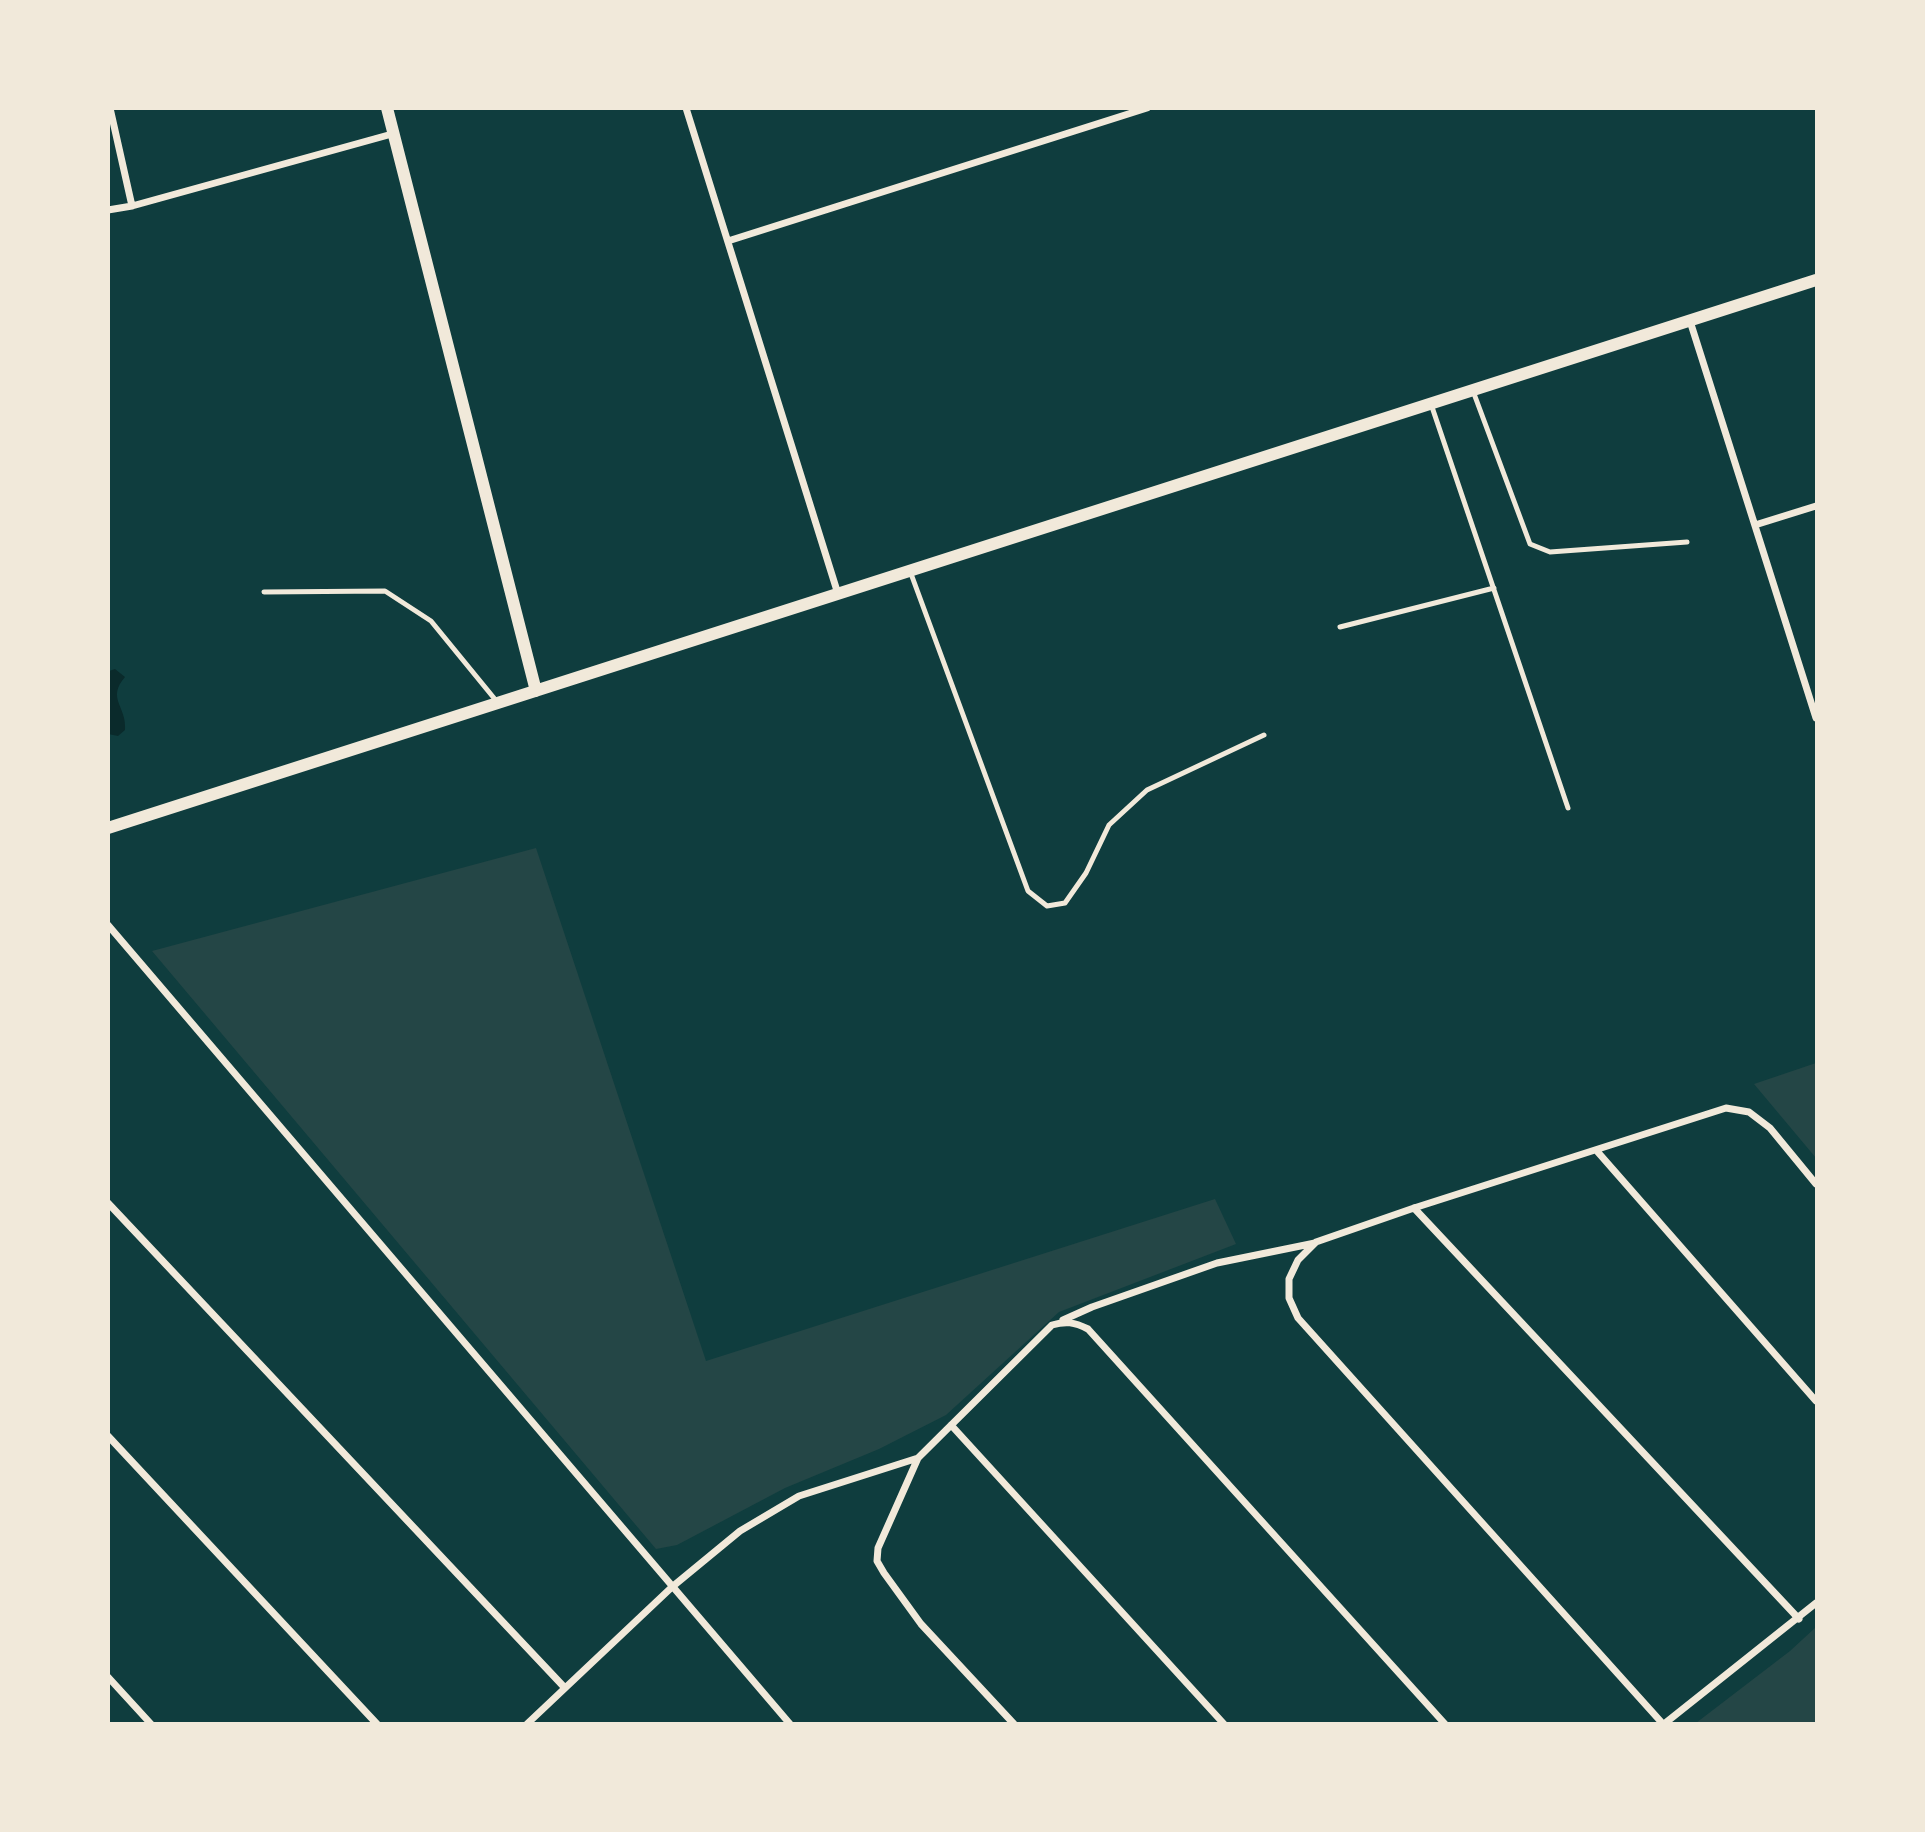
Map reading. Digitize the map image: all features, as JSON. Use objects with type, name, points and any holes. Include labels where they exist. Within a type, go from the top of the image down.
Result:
[{"type":"street","points":[[110,108],[132,206]]},
{"type":"street","points":[[387,108],[536,691]]},
{"type":"street","points":[[686,108],[838,594]]},
{"type":"street","points":[[728,241],[1147,108]]},
{"type":"street","points":[[108,210],[132,206],[392,134]]},
{"type":"street","points":[[108,828],[1816,280]]},
{"type":"street","points":[[1690,320],[1816,718]]},
{"type":"street","points":[[1755,525],[1816,506]]},
{"type":"street","points":[[108,925],[790,1724]]},
{"type":"street","points":[[1014,1724],[922,1624],[877,1561],[878,1548],[918,1458],[1052,1325],[1092,1307],[1217,1263],[1316,1242],[1726,1108],[1749,1112],[1769,1128],[1816,1184]]},
{"type":"street","points":[[1596,1150],[1816,1401]]},
{"type":"street","points":[[108,1203],[565,1688]]},
{"type":"street","points":[[1415,1208],[1799,1619]]},
{"type":"street","points":[[1316,1242],[1298,1260],[1289,1279],[1289,1298],[1298,1318],[1664,1724],[1816,1603]]},
{"type":"street","points":[[1052,1325],[1075,1323],[1088,1329],[1445,1724]]},
{"type":"street","points":[[951,1425],[1224,1724]]},
{"type":"street","points":[[108,1436],[377,1724]]},
{"type":"street","points":[[527,1724],[672,1587],[740,1531],[799,1496],[918,1458]]},
{"type":"street","points":[[108,1677],[150,1724]]},
{"type":"lane","points":[[1473,391],[1530,544],[1550,552],[1687,542]]},
{"type":"lane","points":[[1431,404],[1568,808]]},
{"type":"lane","points":[[910,571],[1028,891],[1047,906],[1065,903],[1086,873],[1109,825],[1147,790],[1264,735]]},
{"type":"lane","points":[[1340,627],[1494,588]]},
{"type":"lane","points":[[264,592],[385,591],[431,621],[498,703]]},
{"type":"shaded area","points":[[115,669],[125,677],[117,691],[125,722],[125,730],[118,736],[108,734],[109,671]]},
{"type":"shaded area","points":[[536,848],[706,1361],[1215,1199],[1236,1244],[1059,1312],[946,1415],[879,1449],[785,1488],[677,1545],[656,1549],[152,951]]},
{"type":"shaded area","points":[[1816,1063],[1816,1158],[1754,1084]]},
{"type":"shaded area","points":[[1816,1627],[1816,1723],[1696,1723],[1790,1651]]}]
